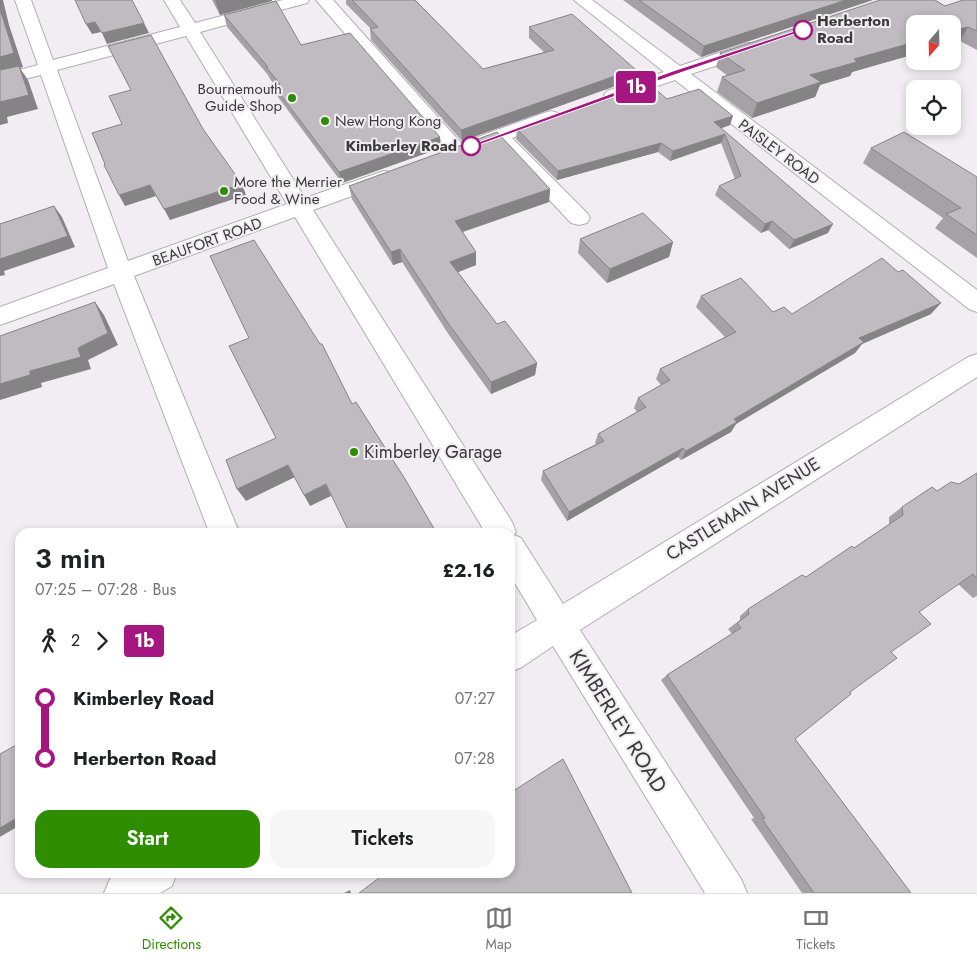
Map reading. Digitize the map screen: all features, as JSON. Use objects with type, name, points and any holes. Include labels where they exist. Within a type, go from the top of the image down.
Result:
[{"type":"street","points":[[23,0],[121,273],[222,528]]},
{"type":"street","points":[[172,0],[302,207],[499,528]]},
{"type":"street","points":[[0,80],[302,0]]},
{"type":"street","points":[[324,0],[448,154],[564,112]]},
{"type":"street","name":"PAISLEY ROAD","points":[[582,0],[977,303]]},
{"type":"street","points":[[592,102],[776,39]]},
{"type":"street","points":[[500,136],[579,218]]},
{"type":"street","name":"BEAUFORT ROAD","points":[[0,316],[402,171]]},
{"type":"street","name":"CASTLEMAIN AVENUE","points":[[515,652],[977,364]]},
{"type":"street","name":"KIMBERLEY ROAD","points":[[515,556],[727,893]]},
{"type":"street","points":[[124,893],[148,878]]},
{"type":"building","points":[[75,0],[132,0],[144,23],[102,33],[95,22],[86,24]]},
{"type":"building","points":[[352,0],[415,0],[483,69],[554,50],[529,27],[572,14],[635,69],[461,130],[370,29],[378,27]]},
{"type":"building","points":[[639,0],[846,0],[704,46]]},
{"type":"building","points":[[880,0],[935,0],[945,6],[963,0],[977,0],[977,31],[968,27],[961,29],[961,15],[906,15],[906,45],[854,59],[857,62],[810,75],[821,82],[757,103],[722,77],[745,70],[720,53]]},
{"type":"building","points":[[276,1],[301,45],[350,33],[440,137],[339,172],[274,86],[280,84],[266,67],[268,67],[224,15]]},
{"type":"building","points":[[0,9],[14,53],[0,57]]},
{"type":"building","points":[[151,35],[203,129],[242,184],[164,209],[150,185],[119,195],[104,165],[92,133],[122,124],[109,96],[131,90],[108,46]]},
{"type":"building","points":[[19,66],[29,95],[0,102],[0,70]]},
{"type":"building","points":[[647,82],[667,99],[699,89],[733,116],[714,122],[833,224],[794,240],[772,221],[765,224],[719,186],[741,176],[725,134],[673,151],[661,143],[558,171],[517,129]]},
{"type":"building","points":[[497,132],[550,189],[455,221],[476,252],[450,262],[497,324],[505,321],[537,363],[491,382],[448,323],[400,249],[391,252],[349,186]]},
{"type":"building","points":[[904,132],[906,135],[977,177],[977,235],[946,214],[961,208],[871,148]]},
{"type":"building","points":[[54,206],[68,236],[0,259],[0,224]]},
{"type":"building","points":[[643,213],[673,242],[610,269],[580,239]]},
{"type":"building","points":[[254,240],[320,344],[322,344],[352,404],[356,402],[434,528],[347,528],[326,484],[304,495],[288,465],[237,489],[226,460],[276,438],[229,346],[249,338],[210,256]]},
{"type":"building","points":[[882,258],[898,272],[903,270],[941,303],[859,338],[864,342],[734,419],[737,422],[686,451],[683,448],[569,512],[543,471],[604,441],[598,434],[646,407],[638,398],[670,380],[660,369],[736,332],[701,296],[741,278],[773,312],[784,307],[792,314]]},
{"type":"building","points":[[95,302],[108,333],[78,348],[81,357],[30,371],[30,375],[0,384],[0,336]]},
{"type":"building","points":[[977,473],[977,578],[973,574],[919,612],[931,624],[891,652],[897,658],[850,692],[851,694],[795,739],[911,893],[814,893],[762,819],[765,818],[667,675],[741,628],[737,623],[749,614],[748,609],[802,575],[806,577],[852,546],[854,548],[903,515],[902,507],[932,487],[937,491],[951,482],[959,484]]},
{"type":"building","points":[[15,746],[15,819],[0,828],[0,754]]},
{"type":"building","points":[[563,759],[632,893],[359,893],[379,878],[515,878],[515,790]]},
{"type":"bus line","name":"1b","points":[[471,146],[675,73],[803,30]]},
{"type":"place","name":"Herberton Road","points":[[803,30]]},
{"type":"place","name":"Bournemouth Guide Shop","points":[[292,98]]},
{"type":"place","name":"New Hong Kong","points":[[325,121]]},
{"type":"place","name":"Kimberley Road","points":[[471,146]]},
{"type":"place","name":"More the Merrier Food & Wine","points":[[224,191]]},
{"type":"place","name":"Kimberley Garage","points":[[354,452]]}]
